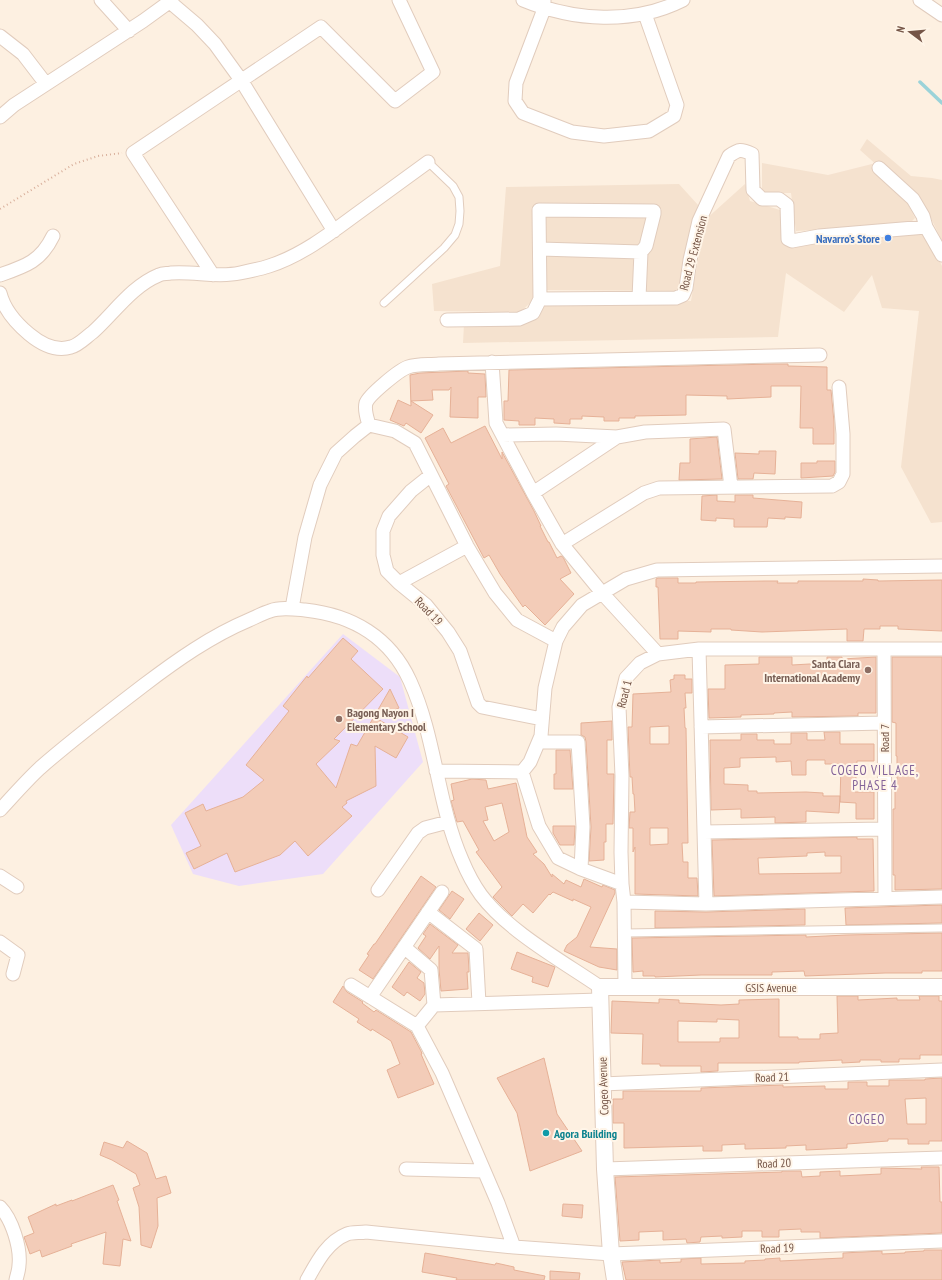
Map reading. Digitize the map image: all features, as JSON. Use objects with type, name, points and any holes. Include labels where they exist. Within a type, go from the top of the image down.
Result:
[{"type":"street","points":[[101,0],[129,31]]},
{"type":"street","points":[[212,275],[133,153],[321,27],[394,101],[433,72],[399,0]]},
{"type":"street","points":[[523,0],[544,4],[572,14],[593,17],[616,17],[645,14],[683,0]]},
{"type":"street","points":[[920,0],[942,16]]},
{"type":"street","points":[[0,117],[14,105],[129,31],[171,1],[215,44],[241,80],[334,231]]},
{"type":"street","points":[[544,4],[516,83],[515,101],[523,113],[565,130],[604,136],[649,131],[674,116],[677,105],[645,14]]},
{"type":"street","points":[[0,36],[24,54],[46,84]]},
{"type":"street","name":"Road 29 Extension","points":[[540,299],[676,298],[684,295],[699,221],[729,156],[742,150],[752,154],[753,190],[762,199],[779,200],[787,205],[788,239],[792,241],[819,236],[926,227]]},
{"type":"street","points":[[0,293],[1,298],[9,312],[38,342],[54,348],[71,347],[83,340],[103,323],[131,294],[146,282],[160,274],[238,274],[271,265],[303,250],[334,231],[428,162]]},
{"type":"street","points":[[879,168],[913,200],[942,255]]},
{"type":"street","points":[[447,320],[519,319],[533,313],[540,299],[539,210],[654,211],[646,246],[641,252],[639,298]]},
{"type":"street","points":[[0,274],[21,268],[38,257],[47,248],[53,236]]},
{"type":"street","points":[[540,249],[641,252]]},
{"type":"street","points":[[369,424],[365,413],[365,405],[369,398],[402,370],[408,367],[492,362],[820,355]]},
{"type":"street","points":[[492,362],[496,423],[533,493],[562,544],[603,594],[658,654]]},
{"type":"street","points":[[562,544],[644,493],[659,488],[832,486],[840,482],[843,474],[843,434],[839,387]]},
{"type":"street","points":[[369,424],[395,431],[415,442],[467,546],[495,593],[517,620],[556,641]]},
{"type":"street","points":[[292,608],[305,537],[320,484],[336,453],[369,424]]},
{"type":"street","points":[[503,435],[556,434],[616,437],[645,432],[724,429],[731,487]]},
{"type":"street","points":[[533,493],[616,437]]},
{"type":"street","name":"Road 19","points":[[431,475],[411,491],[389,516],[383,531],[383,555],[387,571],[426,605],[448,632],[460,651],[478,703],[482,708],[542,719]]},
{"type":"street","points":[[399,583],[467,546]]},
{"type":"street","points":[[522,772],[530,762],[541,736],[545,688],[556,641],[563,627],[582,605],[603,594],[626,579],[657,570],[942,566]]},
{"type":"street","points":[[0,810],[38,770],[101,718],[159,674],[199,647],[235,626],[272,610],[292,608],[317,611],[338,616],[357,624],[378,638],[394,656],[408,678],[420,706],[448,822],[468,874],[480,894],[494,910],[518,931],[600,993]]},
{"type":"street","points":[[699,649],[706,904]]},
{"type":"street","name":"Road 1","points":[[625,987],[625,933],[622,884],[622,776],[619,707],[626,678],[640,663],[658,654],[699,649],[942,649]]},
{"type":"street","name":"Road 7","points":[[884,650],[884,899]]},
{"type":"street","points":[[701,727],[884,723]]},
{"type":"street","points":[[539,742],[578,742],[582,827],[581,869]]},
{"type":"street","points":[[436,771],[522,772]]},
{"type":"street","points":[[522,772],[539,826],[558,858],[581,869],[622,884]]},
{"type":"street","points":[[378,890],[418,832],[425,828],[448,822]]},
{"type":"street","points":[[704,832],[884,829]]},
{"type":"street","points":[[0,876],[17,887]]},
{"type":"street","points":[[370,997],[442,892]]},
{"type":"street","points":[[624,902],[706,904],[942,897]]},
{"type":"street","points":[[428,912],[475,947],[479,1003]]},
{"type":"street","points":[[0,942],[18,955],[13,974]]},
{"type":"street","points":[[404,947],[431,970],[434,1005],[417,1026]]},
{"type":"street","points":[[351,985],[417,1026],[442,1073],[498,1203],[514,1246]]},
{"type":"street","name":"GSIS Avenue","points":[[600,993],[625,987],[942,987]]},
{"type":"street","points":[[434,1005],[479,1003],[600,993]]},
{"type":"street","name":"Cogeo Avenue","points":[[600,993],[605,1169],[612,1254],[616,1280]]},
{"type":"street","name":"Road 21","points":[[602,1084],[942,1070]]},
{"type":"street","name":"Road 20","points":[[605,1169],[942,1158]]},
{"type":"street","points":[[406,1169],[483,1171]]},
{"type":"street","points":[[0,1207],[6,1213],[16,1238],[20,1264],[16,1280]]},
{"type":"street","name":"Road 19","points":[[307,1280],[315,1265],[330,1244],[348,1234],[366,1232],[612,1254],[942,1241]]},
{"type":"lane","points":[[384,303],[444,248],[455,235],[460,211],[459,197],[453,186],[428,162]]},
{"type":"lane","points":[[625,933],[942,928]]},
{"type":"path","points":[[0,209],[74,164],[98,156],[133,153]]},
{"type":"shaded area","points":[[867,139],[911,176],[942,180],[942,241],[927,210],[860,150]]},
{"type":"shaded area","points":[[762,163],[828,175],[872,164],[900,189],[915,218],[908,225],[796,231],[791,193],[762,193]]},
{"type":"shaded area","points":[[679,184],[698,205],[680,291],[545,290],[520,312],[434,311],[432,284],[500,266],[506,187]]},
{"type":"shaded area","points":[[745,184],[750,201],[780,210],[784,245],[924,230],[942,266],[942,522],[931,523],[901,467],[919,311],[882,308],[872,275],[844,312],[786,273],[778,337],[463,343],[464,324],[539,317],[544,303],[691,301],[705,220]]},
{"type":"shaded area","name":"Bagong Nayon I Elementary School","points":[[343,634],[400,677],[423,762],[323,874],[239,886],[193,874],[171,825]]},
{"type":"building","points":[[788,364],[788,366],[827,367],[827,390],[831,390],[834,422],[834,444],[813,444],[813,428],[800,428],[801,386],[771,386],[771,397],[727,399],[727,396],[686,395],[686,415],[635,416],[635,418],[619,418],[619,421],[604,421],[604,417],[582,416],[582,419],[570,419],[570,424],[554,423],[554,419],[535,418],[535,425],[519,425],[519,421],[504,420],[504,401],[508,401],[509,370]]},
{"type":"building","points":[[468,371],[468,373],[485,374],[486,397],[478,397],[478,418],[450,417],[451,387],[449,390],[432,390],[433,400],[411,401],[433,415],[421,433],[406,423],[404,426],[390,420],[398,400],[411,406],[410,375],[420,373]]},
{"type":"building","points":[[485,426],[502,459],[502,452],[534,511],[540,526],[557,558],[561,556],[563,557],[571,573],[560,579],[574,594],[545,625],[525,605],[523,607],[489,555],[484,558],[446,486],[449,484],[425,438],[443,428],[451,443]]},
{"type":"building","points":[[717,437],[722,479],[679,480],[680,463],[690,463],[690,439]]},
{"type":"building","points":[[759,451],[776,451],[775,474],[754,473],[753,479],[738,479],[735,453],[759,454]]},
{"type":"building","points":[[817,461],[835,461],[835,472],[833,476],[801,478],[801,463],[817,463]]},
{"type":"building","points":[[717,495],[717,501],[735,502],[735,495],[753,495],[753,498],[802,502],[801,518],[768,518],[767,527],[734,527],[734,519],[716,518],[716,521],[701,520],[702,496]]},
{"type":"building","points":[[678,578],[678,583],[778,581],[777,583],[798,583],[798,581],[863,581],[863,579],[878,581],[942,580],[942,631],[898,629],[898,626],[880,626],[880,629],[864,629],[863,641],[847,641],[847,629],[762,632],[711,629],[711,632],[678,631],[678,639],[660,639],[658,587],[656,587],[656,579]]},
{"type":"building","name":"Bagong Nayon I Elementary School","points":[[343,638],[358,651],[351,659],[383,689],[334,739],[340,741],[316,764],[336,788],[351,744],[357,746],[390,689],[399,708],[376,718],[408,737],[396,758],[375,746],[376,786],[346,801],[347,803],[342,807],[352,816],[308,856],[295,841],[280,855],[235,872],[227,853],[194,869],[186,853],[201,846],[185,813],[203,804],[206,811],[243,797],[264,780],[246,765],[289,711],[283,706],[307,676],[308,678]]},
{"type":"building","points":[[759,657],[792,657],[792,665],[827,663],[827,657],[842,657],[842,659],[876,657],[876,713],[858,713],[858,716],[792,717],[792,712],[741,715],[741,717],[709,718],[708,689],[725,689],[725,665],[759,664]]},
{"type":"building","points":[[892,657],[942,657],[942,889],[895,890],[895,875],[893,875],[893,809],[895,809],[895,791],[897,791],[897,756],[896,723],[892,722]]},
{"type":"building","points":[[674,675],[685,675],[685,679],[692,679],[692,693],[685,693],[686,708],[684,708],[686,728],[688,843],[682,843],[683,862],[688,862],[688,878],[697,878],[698,896],[635,894],[635,847],[633,852],[633,828],[629,828],[630,812],[635,812],[632,777],[630,777],[628,727],[632,727],[633,694],[671,692],[670,680],[674,679]],"holes":[[[669,726],[669,744],[650,744],[650,727]],[[650,828],[668,828],[668,844],[650,845]]]},
{"type":"building","points":[[612,721],[612,740],[607,740],[607,774],[614,774],[613,824],[606,824],[604,860],[589,861],[591,827],[586,742],[585,737],[581,735],[581,723]]},
{"type":"building","points":[[824,732],[840,732],[840,744],[874,744],[874,761],[857,761],[855,792],[874,792],[874,819],[856,819],[856,803],[840,802],[841,764],[825,764],[825,760],[807,760],[806,775],[792,775],[791,761],[776,762],[776,757],[740,758],[740,767],[724,768],[724,784],[748,785],[748,791],[757,791],[757,793],[806,792],[823,793],[823,796],[840,796],[839,813],[806,811],[806,822],[775,823],[775,817],[741,818],[741,809],[711,810],[710,740],[741,740],[741,734],[757,734],[757,740],[774,740],[774,744],[791,744],[791,733],[807,733],[807,740],[825,740]]},
{"type":"building","points":[[556,750],[570,750],[573,789],[554,789],[554,774],[556,774]]},
{"type":"building","points":[[472,779],[486,780],[488,789],[516,783],[527,837],[537,852],[533,854],[544,864],[552,877],[552,874],[564,884],[566,880],[581,887],[584,879],[602,887],[603,885],[615,890],[615,893],[590,947],[617,949],[617,970],[599,967],[564,951],[567,945],[577,937],[591,907],[553,892],[550,895],[549,894],[533,913],[523,904],[512,916],[493,897],[502,887],[476,852],[479,850],[463,821],[457,822],[451,801],[454,800],[451,784]],"holes":[[[502,803],[509,832],[494,841],[483,821],[488,820],[485,807]]]},
{"type":"building","points":[[553,826],[575,826],[574,845],[560,845],[553,833]]},
{"type":"building","points":[[857,837],[857,839],[873,839],[874,891],[714,896],[712,840]],"holes":[[[825,852],[825,856],[841,856],[841,873],[759,874],[758,858],[807,856],[807,853]]]},
{"type":"building","points":[[421,876],[436,887],[373,979],[359,970],[369,955],[367,954]]},
{"type":"building","points":[[452,891],[464,899],[450,919],[439,910]]},
{"type":"building","points":[[942,905],[942,923],[846,925],[845,908]]},
{"type":"building","points":[[805,909],[805,925],[655,928],[655,911],[706,912]]},
{"type":"building","points":[[479,913],[493,925],[480,941],[466,929]]},
{"type":"building","points":[[430,924],[458,945],[452,953],[468,953],[468,989],[441,991],[439,946],[430,959],[418,948],[426,936],[423,934]]},
{"type":"building","points":[[942,933],[942,971],[922,971],[922,973],[805,976],[804,971],[772,972],[772,975],[701,975],[655,977],[643,976],[643,971],[633,972],[632,938],[806,935],[806,937]]},
{"type":"building","points":[[517,952],[555,967],[548,987],[532,982],[533,977],[511,969]]},
{"type":"building","points":[[409,962],[421,972],[417,978],[424,983],[425,994],[420,1001],[407,992],[404,996],[392,987]]},
{"type":"building","points":[[343,986],[347,992],[363,1002],[362,1003],[374,1012],[376,1010],[411,1032],[421,1051],[434,1084],[398,1098],[387,1070],[400,1064],[391,1041],[372,1029],[371,1031],[357,1022],[359,1019],[333,1002]]},
{"type":"building","points":[[837,996],[858,996],[858,1000],[897,998],[897,1000],[920,1000],[919,996],[939,996],[939,1001],[942,1001],[942,1055],[920,1055],[920,1059],[899,1059],[899,1062],[860,1060],[860,1062],[842,1063],[842,1060],[799,1063],[718,1063],[718,1071],[701,1072],[701,1066],[660,1066],[660,1064],[642,1064],[643,1034],[611,1033],[612,1001],[659,1003],[659,999],[679,1000],[679,1003],[721,1005],[739,1004],[739,1000],[779,999],[779,1037],[820,1039],[820,1034],[838,1033]],"holes":[[[717,1019],[739,1020],[739,1038],[720,1038],[720,1042],[678,1042],[678,1021],[717,1022]]]},
{"type":"building","name":"Agora Building","points":[[544,1058],[557,1114],[582,1151],[530,1171],[517,1113],[497,1078]]},
{"type":"building","points":[[942,1078],[942,1141],[929,1141],[929,1144],[908,1144],[908,1139],[888,1139],[888,1141],[847,1144],[847,1148],[806,1150],[806,1145],[786,1146],[786,1148],[745,1149],[745,1144],[722,1145],[722,1151],[703,1151],[703,1146],[624,1148],[624,1123],[613,1123],[613,1099],[623,1099],[623,1091],[701,1091],[701,1088],[783,1085],[783,1087],[825,1086],[825,1089],[848,1089],[848,1082],[867,1082],[867,1086],[889,1086],[889,1080]],"holes":[[[926,1098],[926,1124],[907,1124],[905,1099]]]},
{"type":"building","points":[[127,1141],[147,1153],[156,1179],[166,1176],[171,1193],[157,1198],[158,1226],[151,1248],[141,1245],[139,1207],[133,1188],[140,1185],[136,1174],[100,1155],[104,1142],[123,1148]]},
{"type":"building","points":[[921,1167],[939,1167],[940,1202],[942,1202],[942,1233],[820,1238],[820,1232],[801,1232],[801,1229],[779,1230],[779,1237],[762,1237],[762,1231],[742,1231],[742,1237],[701,1237],[700,1242],[687,1243],[686,1239],[663,1240],[663,1231],[639,1232],[639,1240],[620,1241],[615,1177],[782,1171],[801,1171],[802,1177],[820,1176],[820,1172],[840,1171],[840,1176],[881,1174],[881,1168],[922,1169]]},
{"type":"building","points":[[113,1185],[131,1241],[123,1239],[120,1266],[103,1264],[106,1232],[71,1244],[72,1246],[42,1257],[40,1250],[30,1254],[24,1237],[34,1233],[28,1217],[56,1204],[56,1206],[72,1201]]},
{"type":"building","points":[[563,1204],[583,1205],[582,1218],[562,1216]]},
{"type":"building","points":[[942,1250],[942,1280],[626,1280],[622,1262],[660,1260],[660,1263],[681,1262],[681,1259],[701,1258],[701,1264],[745,1263],[745,1261],[780,1258],[780,1261],[843,1258],[843,1253],[882,1251],[882,1254]]},
{"type":"building","points":[[425,1253],[495,1265],[496,1263],[514,1267],[514,1270],[545,1276],[544,1280],[456,1280],[457,1278],[422,1272]]},
{"type":"building","points":[[550,1271],[580,1273],[579,1280],[550,1280]]},
{"type":"waterway","points":[[920,82],[942,103]]},
{"type":"place","name":"Navarro's Store","points":[[888,238]]},
{"type":"place","name":"Santa Clara International Academy","points":[[868,670]]},
{"type":"place","name":"Bagong Nayon I Elementary School","points":[[339,719]]},
{"type":"place","name":"Agora Building","points":[[546,1133]]},
{"type":"district","name":"COGEO VILLAGE, PHASE 4","points":[[875,778]]},
{"type":"district","name":"COGEO","points":[[867,1119]]}]
